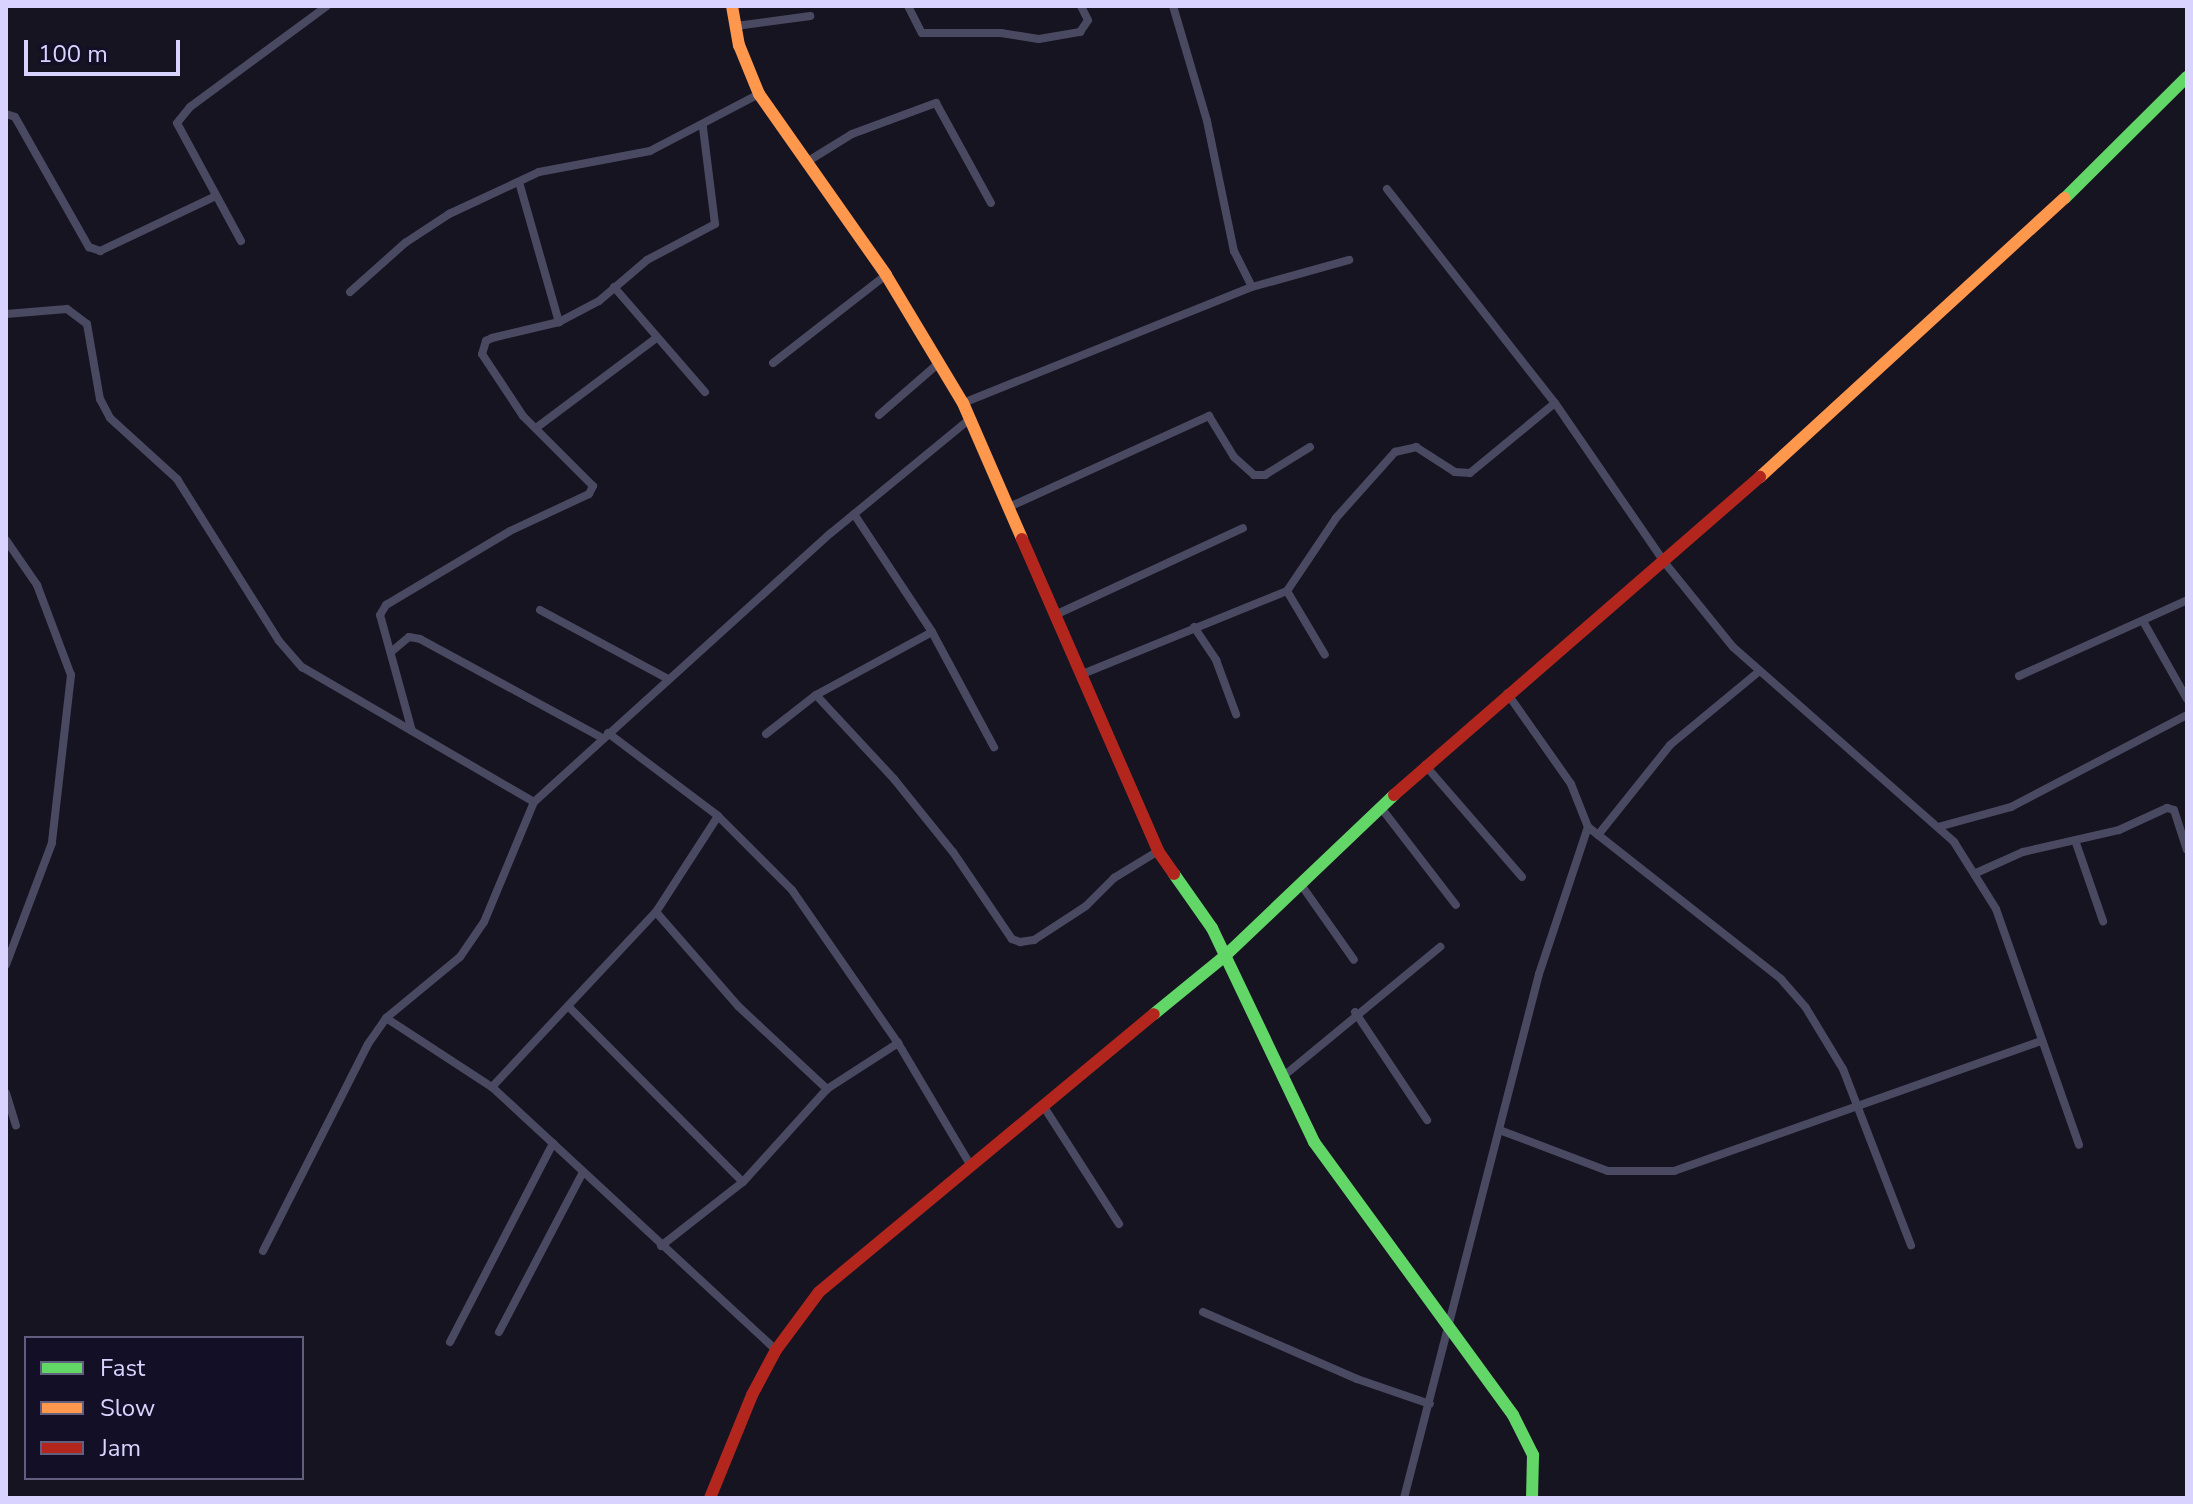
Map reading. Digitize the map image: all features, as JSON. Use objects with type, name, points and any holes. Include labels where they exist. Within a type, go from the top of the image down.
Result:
[{"type":"street","points":[[241,241],[177,123],[190,107],[313,10],[327,6]]},
{"type":"street","points":[[732,6],[759,94],[804,163],[886,275],[963,403],[1158,851],[1226,955],[1286,1074],[1314,1142],[1513,1415],[1533,1455],[1532,1498]]},
{"type":"street","points":[[908,6],[922,33],[1001,33],[1039,39],[1080,32],[1088,20],[1081,6]]},
{"type":"street","points":[[1173,6],[1207,121],[1234,251],[1252,287]]},
{"type":"street","points":[[736,26],[810,16]]},
{"type":"street","points":[[710,1498],[776,1350],[819,1292],[1226,955],[1302,886],[1425,765],[1507,692],[1665,563],[2035,228],[2187,77]]},
{"type":"street","points":[[350,292],[405,243],[449,214],[519,182],[582,160],[650,151],[703,127],[759,94]]},
{"type":"street","points":[[804,163],[852,134],[936,103],[991,203]]},
{"type":"street","points":[[6,114],[15,117],[89,247],[100,251],[216,196]]},
{"type":"street","points":[[412,731],[380,615],[386,605],[510,531],[589,494],[591,481],[523,416],[482,348],[492,338],[559,322],[599,301],[647,260],[715,224],[703,127]]},
{"type":"street","points":[[519,182],[559,322]]},
{"type":"street","points":[[1387,189],[1555,403],[1665,563],[1757,673],[1938,827],[1976,873],[1996,909],[2079,1145]]},
{"type":"street","points":[[963,403],[1252,287],[1349,260]]},
{"type":"street","points":[[773,363],[886,275]]},
{"type":"street","points":[[614,287],[655,339],[705,392]]},
{"type":"street","points":[[6,314],[67,309],[87,324],[100,399],[110,418],[177,479],[279,641],[302,667],[534,802]]},
{"type":"street","points":[[536,428],[655,339]]},
{"type":"street","points":[[879,415],[940,362]]},
{"type":"street","points":[[1080,675],[1287,591],[1336,518],[1395,452],[1416,447],[1455,472],[1470,473],[1555,403]]},
{"type":"street","points":[[1009,507],[1209,416],[1234,457],[1254,475],[1265,475],[1310,447]]},
{"type":"street","points":[[263,1251],[368,1044],[386,1018],[460,957],[484,922],[534,802],[854,514],[970,419]]},
{"type":"street","points":[[854,514],[932,632],[994,747]]},
{"type":"street","points":[[1055,615],[1243,528]]},
{"type":"street","points":[[6,540],[37,585],[71,675],[52,843],[6,965]]},
{"type":"street","points":[[1287,591],[1325,655]]},
{"type":"street","points":[[2019,676],[2187,600]]},
{"type":"street","points":[[540,610],[668,679]]},
{"type":"street","points":[[2143,621],[2187,699]]},
{"type":"street","points":[[1194,627],[1216,660],[1236,714]]},
{"type":"street","points":[[766,734],[816,695],[932,632]]},
{"type":"street","points":[[391,652],[409,637],[420,639],[605,736],[718,816],[792,890],[898,1043],[971,1166]]},
{"type":"street","points":[[1598,835],[1670,745],[1757,673]]},
{"type":"street","points":[[1507,692],[1571,784],[1588,827],[1781,979],[1836,1057],[1911,1245]]},
{"type":"street","points":[[816,695],[953,852],[1012,939],[1034,940],[1158,851]]},
{"type":"street","points":[[1938,827],[2011,807],[2187,715]]},
{"type":"street","points":[[1425,765],[1522,877]]},
{"type":"street","points":[[1976,873],[2023,852],[2076,843],[2148,819],[2167,808],[2174,810],[2187,850]]},
{"type":"street","points":[[1382,809],[1456,905]]},
{"type":"street","points":[[492,1087],[656,912],[718,816]]},
{"type":"street","points":[[1404,1498],[1502,1131],[1539,974],[1588,827]]},
{"type":"street","points":[[2076,843],[2103,921]]},
{"type":"street","points":[[1302,886],[1354,960]]},
{"type":"street","points":[[656,912],[738,1006],[827,1089]]},
{"type":"street","points":[[1286,1074],[1355,1012],[1440,947]]},
{"type":"street","points":[[568,1006],[743,1182]]},
{"type":"street","points":[[1355,1012],[1427,1120]]},
{"type":"street","points":[[386,1018],[492,1087],[776,1350]]},
{"type":"street","points":[[1502,1131],[1608,1171],[1642,1174],[1674,1171],[1753,1146],[1857,1104],[2042,1041]]},
{"type":"street","points":[[661,1246],[743,1182],[827,1089],[898,1043]]},
{"type":"street","points":[[6,1093],[16,1126]]},
{"type":"street","points":[[1044,1107],[1119,1224]]},
{"type":"street","points":[[450,1342],[553,1143]]},
{"type":"street","points":[[499,1332],[583,1172]]},
{"type":"street","points":[[1203,1312],[1357,1379],[1430,1404]]},
{"type":"traffic: fast","points":[[2065,198],[2187,77]]},
{"type":"traffic: fast","points":[[1154,1014],[1226,955],[1394,795]]},
{"type":"traffic: fast","points":[[1174,874],[1212,928],[1314,1142],[1513,1415],[1533,1455],[1532,1498]]},
{"type":"traffic: slow","points":[[732,6],[739,45],[759,94],[886,275],[963,403],[1022,539]]},
{"type":"traffic: slow","points":[[1760,477],[2065,198]]},
{"type":"traffic: jam","points":[[1394,795],[1760,477]]},
{"type":"traffic: jam","points":[[1022,539],[1158,851],[1174,874]]},
{"type":"traffic: jam","points":[[710,1498],[752,1395],[776,1350],[819,1292],[1154,1014]]}]
